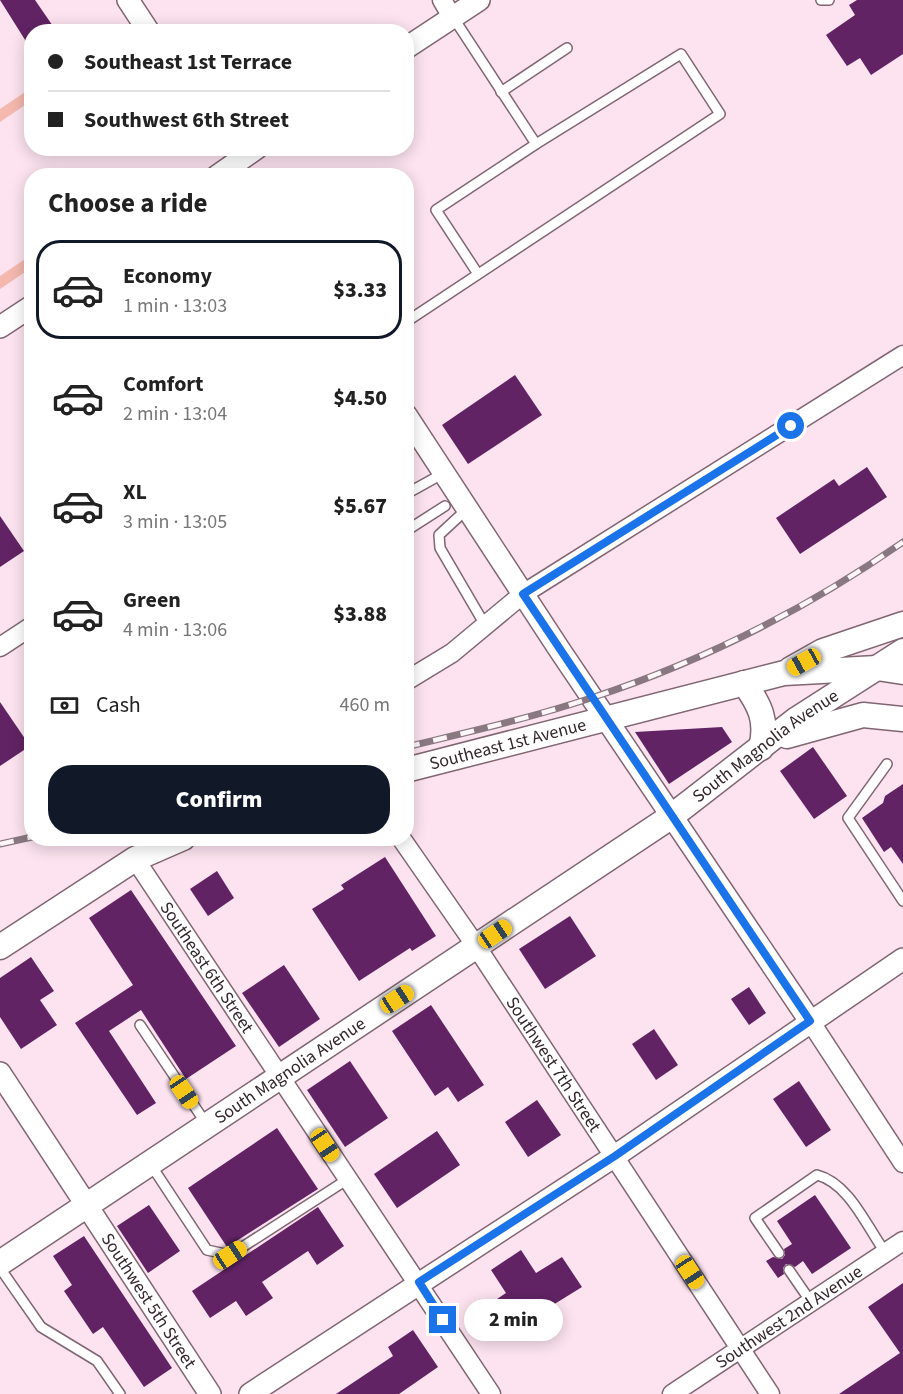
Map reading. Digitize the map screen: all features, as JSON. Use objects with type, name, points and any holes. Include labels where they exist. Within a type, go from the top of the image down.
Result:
[{"type":"main road","points":[[784,673],[823,651],[903,624]]},
{"type":"main road","name":"South Magnolia Avenue","points":[[0,1263],[672,816],[796,719],[903,651]]},
{"type":"main road","points":[[784,673],[877,668],[903,672]]},
{"type":"main road","name":"Southeast 1st Avenue","points":[[414,768],[605,717],[784,673]]},
{"type":"main road","points":[[744,683],[764,716],[765,745],[827,723],[863,715],[903,719]]},
{"type":"main road","points":[[0,947],[135,859],[165,846]]},
{"type":"street","points":[[128,0],[144,24]]},
{"type":"street","points":[[414,40],[447,8],[478,0]]},
{"type":"street","points":[[230,166],[245,156]]},
{"type":"street","points":[[0,327],[24,311]]},
{"type":"street","points":[[414,676],[452,653],[523,594],[903,355]]},
{"type":"street","points":[[414,428],[903,1163]]},
{"type":"street","points":[[0,647],[24,631]]},
{"type":"street","name":"Southwest 7th Street","points":[[407,846],[476,946],[770,1394]]},
{"type":"street","name":"Southeast 6th Street","points":[[135,859],[279,1077],[419,1282],[491,1394]]},
{"type":"street","points":[[250,1394],[615,1156],[903,959]]},
{"type":"street","name":"Southwest 5th Street","points":[[0,1073],[210,1394]]},
{"type":"street","name":"Southwest 2nd Avenue","points":[[672,1394],[903,1240]]},
{"type":"lane","points":[[821,0],[829,0]]},
{"type":"lane","points":[[447,8],[536,144]]},
{"type":"lane","points":[[501,92],[567,48]]},
{"type":"lane","points":[[414,317],[720,114],[681,54],[536,144],[436,210],[478,274]]},
{"type":"lane","points":[[414,490],[444,473]]},
{"type":"lane","points":[[414,526],[445,506]]},
{"type":"lane","points":[[467,509],[439,535],[440,548],[485,626]]},
{"type":"lane","points":[[887,764],[848,818],[903,901]]},
{"type":"lane","points":[[140,1025],[207,1125]]},
{"type":"lane","points":[[149,1164],[207,1250],[230,1255],[348,1179]]},
{"type":"lane","points":[[779,1253],[755,1218],[817,1175],[830,1179],[841,1188],[885,1252]]},
{"type":"lane","points":[[0,1268],[40,1327],[97,1361],[120,1394]]},
{"type":"lane","points":[[789,1270],[811,1302]]},
{"type":"shaded area","points":[[24,93],[24,106],[0,122],[0,109]]},
{"type":"shaded area","points":[[24,260],[24,273],[0,289],[0,276]]},
{"type":"building","points":[[0,0],[35,0],[52,24],[24,24],[24,38]]},
{"type":"building","points":[[857,0],[903,0],[903,54],[871,75],[860,58],[847,66],[826,35],[855,15],[849,5]]},
{"type":"building","points":[[515,375],[542,415],[468,464],[442,425]]},
{"type":"building","points":[[867,467],[887,497],[800,554],[776,518],[834,479],[839,486]]},
{"type":"building","points":[[0,516],[24,551],[0,567]]},
{"type":"building","points":[[0,702],[24,737],[24,750],[0,766]]},
{"type":"building","points":[[722,727],[732,742],[669,784],[635,732]]},
{"type":"building","points":[[813,747],[847,796],[814,819],[780,771]]},
{"type":"building","points":[[903,784],[903,864],[891,847],[884,852],[862,818],[883,803],[885,796]]},
{"type":"building","points":[[385,857],[436,936],[412,951],[410,948],[359,981],[312,909],[344,889],[341,885]]},
{"type":"building","points":[[217,871],[234,898],[208,916],[190,889]]},
{"type":"building","points":[[131,890],[236,1046],[186,1079],[141,1010],[109,1031],[156,1103],[137,1115],[75,1023],[133,985],[89,918]]},
{"type":"building","points":[[570,916],[596,956],[545,989],[519,949]]},
{"type":"building","points":[[31,957],[54,991],[40,1000],[57,1025],[21,1049],[0,1017],[0,978]]},
{"type":"building","points":[[284,965],[320,1019],[279,1047],[242,993]]},
{"type":"building","points":[[749,987],[766,1013],[749,1025],[731,999]]},
{"type":"building","points":[[431,1005],[484,1085],[458,1102],[448,1087],[435,1096],[392,1031]]},
{"type":"building","points":[[654,1029],[678,1065],[656,1080],[632,1044]]},
{"type":"building","points":[[350,1061],[388,1118],[345,1147],[307,1090]]},
{"type":"building","points":[[799,1081],[831,1130],[806,1147],[773,1099]]},
{"type":"building","points":[[537,1100],[561,1135],[528,1157],[505,1122]]},
{"type":"building","points":[[277,1128],[318,1189],[227,1247],[188,1188]]},
{"type":"building","points":[[437,1131],[460,1165],[397,1208],[374,1174]]},
{"type":"building","points":[[815,1195],[851,1248],[812,1274],[803,1261],[795,1267],[786,1264],[783,1268],[784,1274],[778,1278],[766,1261],[773,1257],[782,1259],[785,1255],[784,1249],[792,1244],[777,1221]]},
{"type":"building","points":[[149,1205],[180,1251],[148,1273],[117,1226]]},
{"type":"building","points":[[318,1207],[344,1246],[317,1265],[308,1251],[262,1282],[273,1298],[246,1316],[236,1301],[210,1318],[192,1291]]},
{"type":"building","points":[[84,1236],[172,1368],[144,1387],[103,1327],[93,1334],[64,1291],[72,1285],[53,1256]]},
{"type":"building","points":[[521,1250],[536,1273],[562,1257],[582,1287],[498,1339],[479,1311],[506,1293],[491,1270]]},
{"type":"building","points":[[903,1283],[903,1394],[839,1394],[900,1353],[868,1307]]},
{"type":"building","points":[[413,1330],[438,1367],[399,1394],[336,1394],[393,1356],[388,1347]]},
{"type":"railway","points":[[414,745],[568,705],[673,668],[792,611],[903,542]]},
{"type":"railway","points":[[0,844],[24,839]]},
{"type":"route","points":[[443,1320],[419,1282],[615,1156],[810,1021],[523,594],[791,426]]}]
